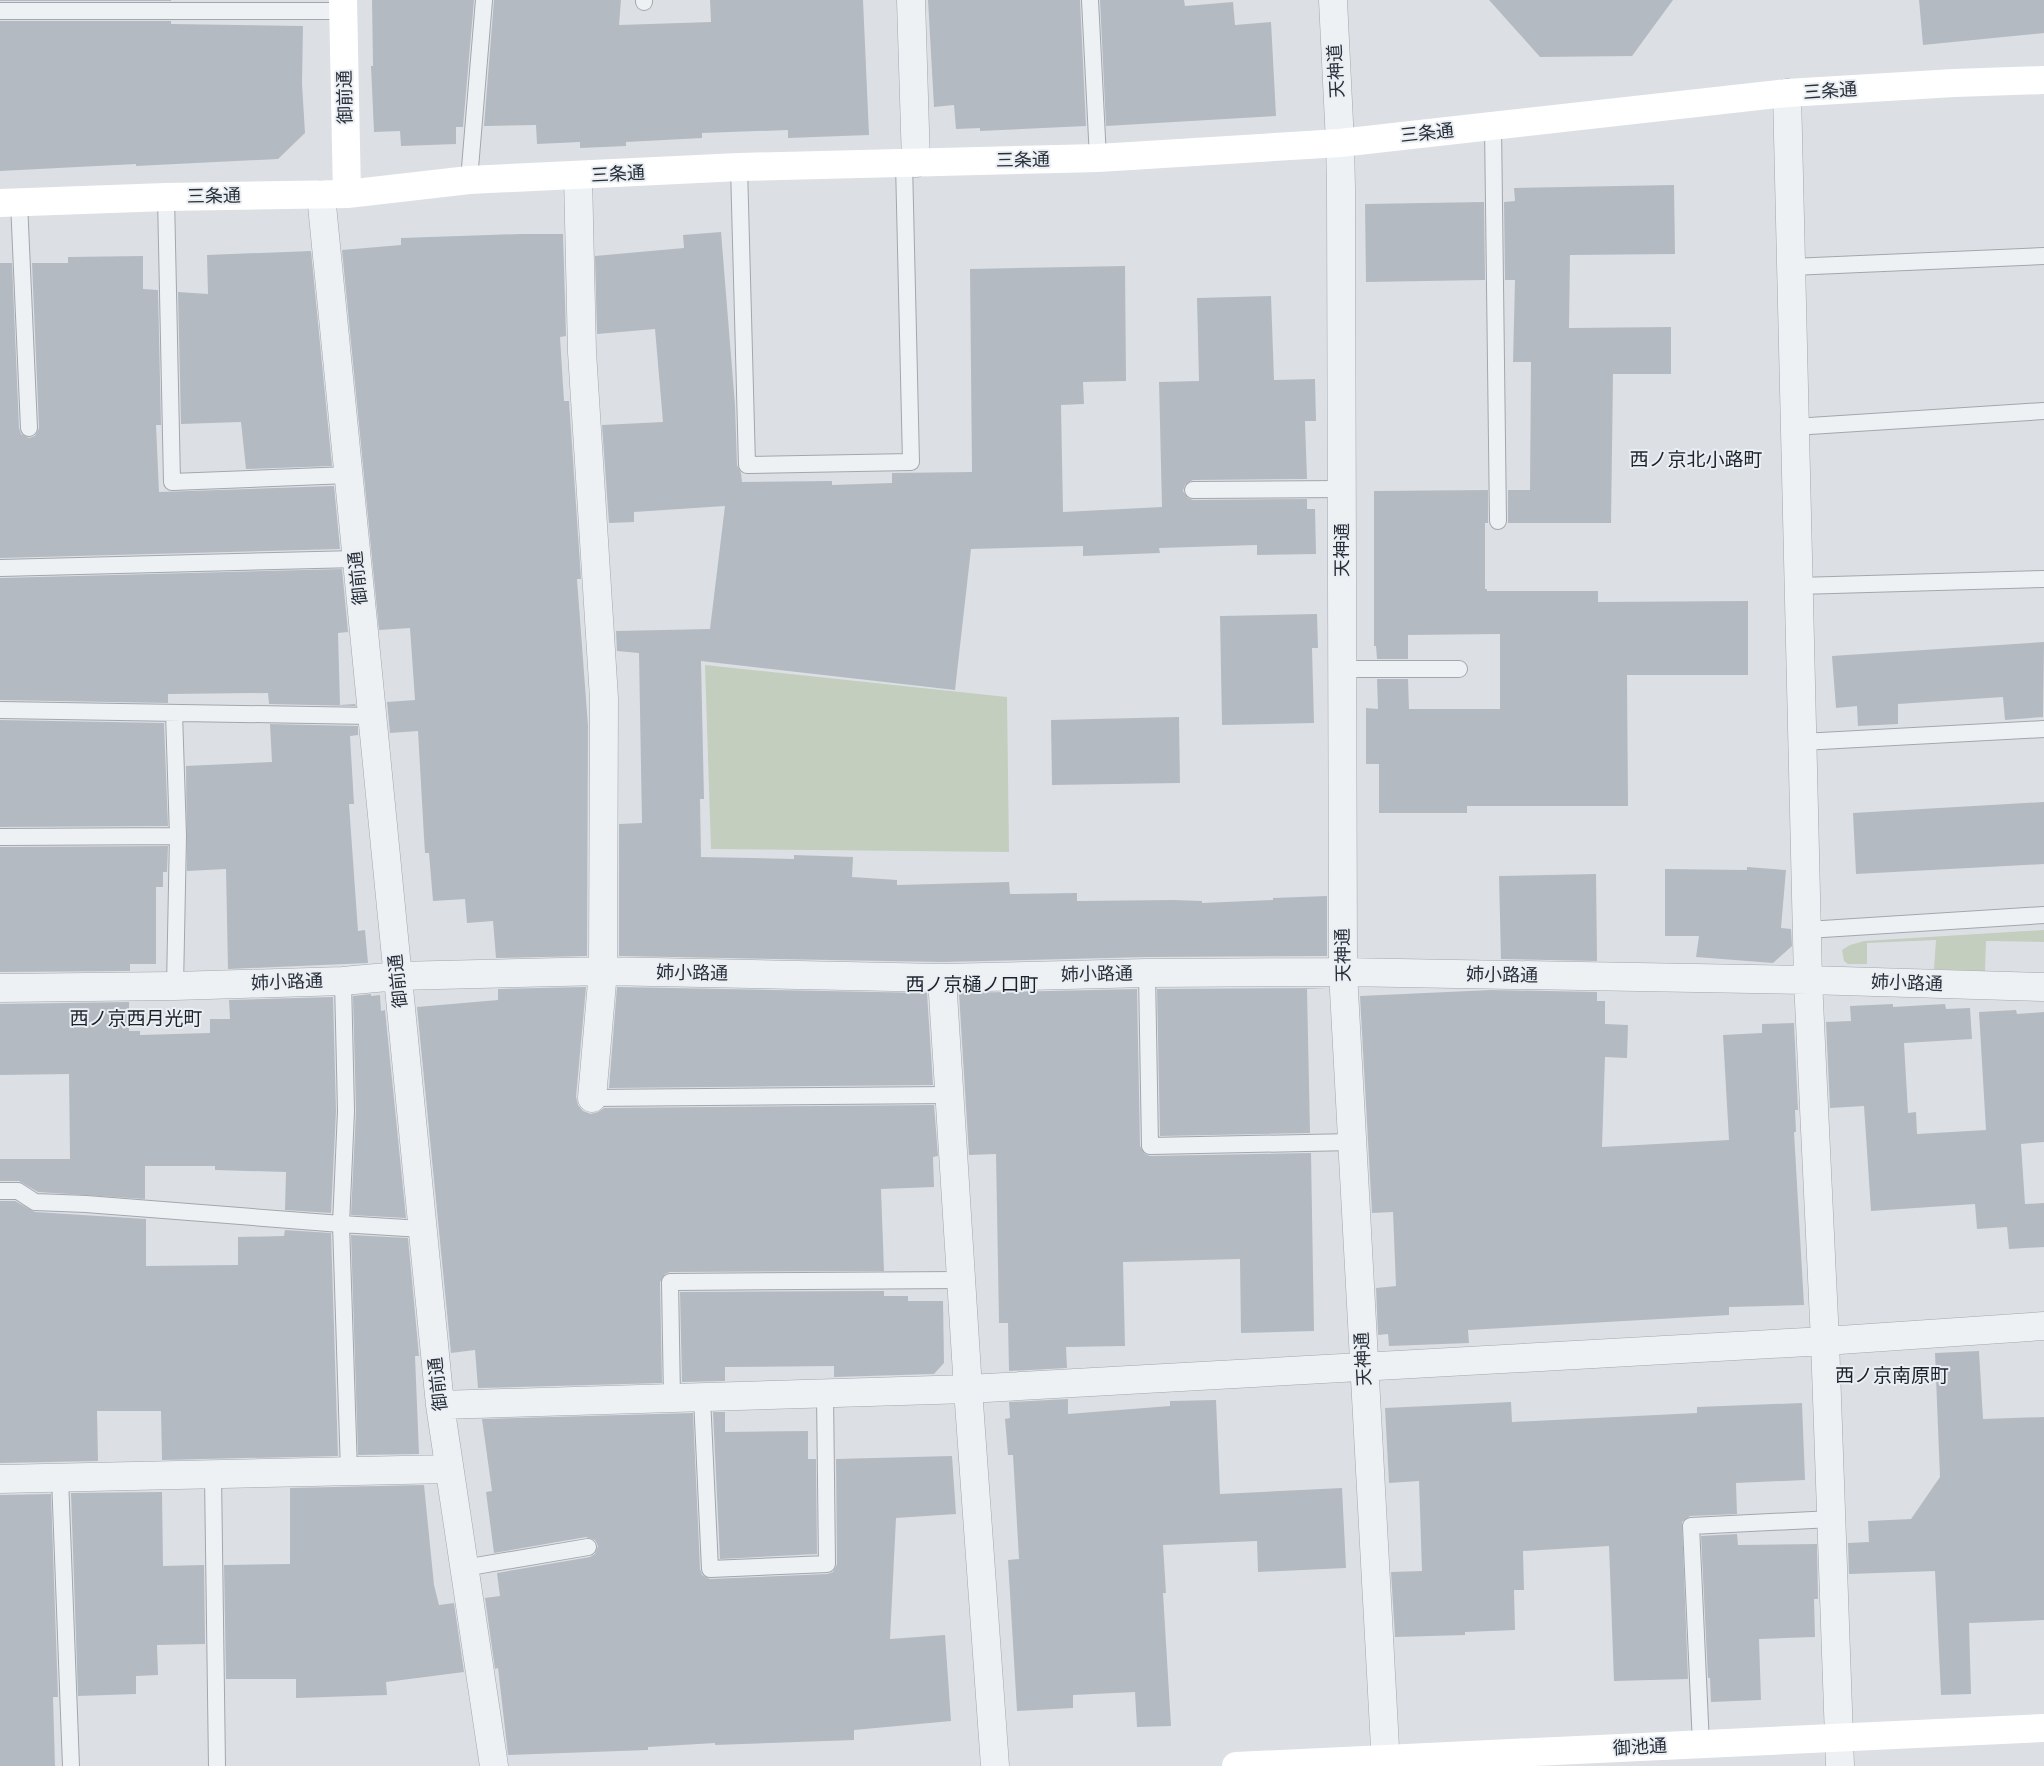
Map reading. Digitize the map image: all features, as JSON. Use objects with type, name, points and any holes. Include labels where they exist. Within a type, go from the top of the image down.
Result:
[{"type":"main road","name":"御前通","points":[[334,194],[343,6]]},
{"type":"main road","name":"三条通","points":[[10,203],[166,197],[334,194],[469,180],[739,168],[1098,158],[1340,142],[1787,94],[1954,83],[2044,80]]},
{"type":"main road","name":"御池通","points":[[1236,1766],[1386,1762],[2044,1728]]},
{"type":"street","points":[[910,163],[911,0]]},
{"type":"street","name":"天神道","points":[[1333,0],[1340,142]]},
{"type":"street","points":[[1787,94],[1808,980],[1825,1342],[1840,1766]]},
{"type":"street","name":"天神通","points":[[1340,142],[1343,972],[1386,1762]]},
{"type":"street","points":[[578,176],[582,352],[604,698],[603,971],[592,1098]]},
{"type":"street","name":"御前通","points":[[334,194],[348,475],[422,1229],[448,1469],[494,1766]]},
{"type":"street","name":"姉小路通","points":[[0,988],[175,986],[343,981],[398,976],[603,971],[942,978],[1147,973],[1343,972],[1808,980],[2044,987]]},
{"type":"street","points":[[942,978],[968,1388],[995,1766]]},
{"type":"street","points":[[440,1405],[968,1388],[1825,1342],[2044,1326]]},
{"type":"street","points":[[0,1479],[448,1469]]},
{"type":"lane","points":[[469,180],[484,0]]},
{"type":"lane","points":[[1090,0],[1098,158]]},
{"type":"lane","points":[[0,11],[343,6]]},
{"type":"lane","points":[[1493,126],[1498,521]]},
{"type":"lane","points":[[739,168],[747,465],[911,462],[910,163]]},
{"type":"lane","points":[[166,197],[172,482],[348,475]]},
{"type":"lane","points":[[10,203],[29,428]]},
{"type":"lane","points":[[1790,267],[2044,256]]},
{"type":"lane","points":[[1794,427],[2044,411]]},
{"type":"lane","points":[[1193,490],[1342,489]]},
{"type":"lane","points":[[0,568],[357,559]]},
{"type":"lane","points":[[1798,586],[2044,579]]},
{"type":"lane","points":[[1342,669],[1459,668]]},
{"type":"lane","points":[[0,710],[372,716]]},
{"type":"lane","points":[[174,713],[178,836],[175,986]]},
{"type":"lane","points":[[1802,742],[2044,729]]},
{"type":"lane","points":[[0,837],[178,836]]},
{"type":"lane","points":[[1807,930],[2044,915]]},
{"type":"lane","points":[[1147,973],[1150,1146],[1353,1142]]},
{"type":"lane","points":[[343,981],[346,1111],[342,1224],[349,1471]]},
{"type":"lane","points":[[592,1098],[950,1095]]},
{"type":"lane","points":[[0,1191],[18,1191],[35,1202],[86,1204],[422,1229]]},
{"type":"lane","points":[[672,1398],[670,1282],[961,1280]]},
{"type":"lane","points":[[702,1398],[710,1569],[720,1569],[827,1564],[825,1393]]},
{"type":"lane","points":[[213,1475],[217,1766]]},
{"type":"lane","points":[[60,1478],[71,1766]]},
{"type":"lane","points":[[1700,1745],[1691,1526],[1832,1519]]},
{"type":"lane","points":[[464,1568],[588,1547]]},
{"type":"green space","points":[[705,665],[1007,697],[1009,852],[711,849]]},
{"type":"green space","points":[[2044,930],[2044,942],[1986,941],[1985,971],[1934,969],[1936,940],[1867,943],[1867,964],[1848,964],[1844,961],[1842,950],[1850,945],[1864,941]]},
{"type":"building","points":[[171,0],[171,1],[0,1]]},
{"type":"building","points":[[372,0],[474,0],[463,127],[456,127],[456,144],[401,146],[400,131],[374,132],[371,66],[373,66]]},
{"type":"building","points":[[494,0],[621,0],[619,25],[711,22],[710,0],[863,0],[869,135],[788,138],[788,130],[702,133],[702,138],[626,142],[626,146],[580,148],[580,142],[537,144],[536,125],[484,126]]},
{"type":"building","points":[[928,0],[1080,0],[1086,126],[980,131],[980,128],[956,129],[954,105],[934,107]]},
{"type":"building","points":[[1100,0],[1184,0],[1185,6],[1233,2],[1235,25],[1271,22],[1276,116],[1106,126]]},
{"type":"building","points":[[1489,0],[1673,0],[1632,56],[1540,57]]},
{"type":"building","points":[[1919,0],[2044,0],[2044,33],[1923,45]]},
{"type":"building","points":[[0,21],[171,21],[171,24],[303,26],[302,84],[305,133],[278,159],[0,171]]},
{"type":"building","points":[[1674,185],[1675,254],[1570,255],[1569,328],[1671,327],[1671,374],[1613,374],[1611,523],[1508,523],[1508,490],[1530,490],[1531,362],[1513,362],[1515,280],[1505,280],[1504,202],[1515,201],[1514,188]]},
{"type":"building","points":[[1484,202],[1485,280],[1366,282],[1365,204]]},
{"type":"building","points":[[721,232],[735,405],[737,465],[741,473],[742,482],[832,481],[832,485],[892,483],[892,473],[972,472],[970,269],[1125,266],[1126,381],[1083,382],[1084,404],[1061,405],[1063,512],[1162,507],[1159,382],[1199,381],[1197,298],[1271,296],[1274,380],[1315,379],[1316,421],[1305,421],[1307,479],[1193,480],[1185,485],[1183,491],[1188,498],[1193,500],[1307,499],[1307,509],[1315,509],[1316,554],[1257,555],[1257,545],[1159,548],[1160,553],[1083,556],[1083,546],[971,549],[955,690],[701,661],[704,799],[700,799],[701,857],[794,859],[794,855],[853,857],[852,877],[897,880],[897,885],[1009,882],[1010,894],[1077,893],[1077,901],[1174,900],[1202,901],[1202,903],[1327,896],[1327,956],[1147,957],[942,962],[619,956],[619,824],[642,823],[639,653],[617,651],[616,631],[710,629],[725,506],[634,512],[634,522],[609,523],[602,425],[663,422],[655,329],[597,334],[595,256],[684,248],[683,235]]},
{"type":"building","points":[[563,234],[566,336],[560,337],[564,401],[569,401],[581,579],[577,579],[588,726],[587,956],[496,958],[493,921],[467,923],[465,899],[433,901],[429,853],[425,853],[418,731],[390,733],[387,702],[415,700],[410,628],[379,630],[342,250],[401,245],[401,238]]},
{"type":"building","points":[[311,251],[332,466],[246,469],[241,422],[181,424],[178,292],[208,294],[207,255]]},
{"type":"building","points":[[143,256],[143,289],[158,290],[161,425],[156,425],[159,492],[334,486],[340,549],[0,558],[0,263],[12,263],[19,428],[21,434],[29,438],[35,436],[39,428],[32,263],[68,263],[68,257]]},
{"type":"building","points":[[1488,490],[1488,523],[1485,523],[1485,589],[1487,591],[1598,591],[1598,602],[1748,601],[1748,675],[1627,675],[1628,806],[1467,806],[1467,813],[1379,813],[1379,764],[1366,764],[1366,708],[1378,709],[1377,679],[1408,679],[1409,709],[1500,709],[1500,634],[1408,635],[1408,659],[1377,659],[1376,646],[1374,646],[1374,491]]},
{"type":"building","points":[[342,569],[348,632],[338,633],[340,705],[355,704],[356,706],[269,704],[268,693],[168,694],[168,703],[0,700],[0,578]]},
{"type":"building","points":[[1317,614],[1318,648],[1312,648],[1314,723],[1222,725],[1220,616]]},
{"type":"building","points":[[2044,642],[2043,717],[2005,720],[2003,697],[1898,704],[1898,724],[1858,726],[1857,706],[1836,708],[1832,656]]},
{"type":"building","points":[[1179,717],[1180,783],[1052,785],[1051,720]]},
{"type":"building","points":[[0,720],[164,723],[168,826],[0,827]]},
{"type":"building","points":[[270,724],[358,726],[358,735],[350,736],[354,804],[349,804],[358,931],[365,930],[368,963],[228,969],[226,869],[187,871],[186,766],[272,762]]},
{"type":"building","points":[[2044,802],[2044,864],[1856,874],[1853,813]]},
{"type":"building","points":[[168,846],[167,872],[163,872],[163,887],[156,887],[156,964],[130,964],[130,971],[0,972],[0,847]]},
{"type":"building","points":[[1747,867],[1786,870],[1781,928],[1791,929],[1792,946],[1773,963],[1696,957],[1699,936],[1665,936],[1665,869],[1747,870]]},
{"type":"building","points":[[1596,874],[1597,961],[1501,959],[1499,876]]},
{"type":"building","points":[[586,987],[576,1097],[578,1105],[583,1111],[591,1114],[604,1108],[934,1105],[938,1156],[933,1157],[934,1187],[881,1189],[884,1271],[670,1272],[665,1274],[660,1282],[662,1383],[478,1388],[475,1350],[451,1353],[417,1007],[498,1000],[498,989]]},
{"type":"building","points":[[617,987],[927,993],[933,1085],[609,1088]]},
{"type":"building","points":[[1328,988],[1307,989],[1310,1133],[1160,1136],[1157,989]]},
{"type":"building","points":[[1137,989],[1140,1146],[1145,1154],[1150,1156],[1311,1153],[1314,1331],[1241,1333],[1240,1259],[1123,1262],[1125,1346],[1066,1347],[1067,1368],[1009,1371],[1008,1323],[999,1323],[996,1154],[969,1155],[959,993]]},
{"type":"building","points":[[1491,990],[1597,992],[1597,1001],[1605,1001],[1605,1024],[1628,1025],[1627,1058],[1605,1057],[1602,1147],[1729,1140],[1723,1035],[1762,1033],[1762,1024],[1794,1023],[1798,1110],[1795,1110],[1796,1132],[1794,1132],[1804,1305],[1729,1307],[1729,1315],[1468,1330],[1469,1343],[1389,1346],[1388,1334],[1378,1335],[1376,1288],[1396,1286],[1393,1212],[1372,1213],[1360,996]]},
{"type":"building","points":[[371,994],[371,996],[380,995],[381,1011],[385,1010],[406,1218],[351,1215],[356,1111],[353,996]]},
{"type":"building","points":[[333,997],[336,1111],[331,1213],[285,1210],[286,1172],[215,1170],[215,1166],[145,1166],[145,1199],[38,1192],[19,1181],[0,1181],[0,1159],[70,1159],[69,1074],[0,1075],[0,1004],[129,1002],[129,1031],[140,1031],[140,1035],[210,1033],[210,1019],[230,1019],[229,1000]]},
{"type":"building","points":[[1893,1004],[1893,1007],[1945,1004],[1946,1009],[1970,1008],[1972,1039],[1904,1043],[1908,1113],[1916,1112],[1917,1134],[1986,1130],[1979,1012],[2016,1010],[2017,1014],[2044,1012],[2044,1142],[2021,1144],[2025,1204],[2044,1203],[2044,1247],[2009,1249],[2007,1227],[1977,1229],[1975,1204],[1871,1211],[1864,1106],[1830,1108],[1826,1022],[1851,1021],[1850,1006]]},
{"type":"building","points":[[0,1201],[15,1201],[35,1212],[146,1219],[146,1266],[238,1265],[238,1237],[284,1236],[285,1230],[331,1233],[338,1456],[162,1460],[161,1411],[97,1411],[98,1461],[0,1463]]},
{"type":"building","points":[[351,1235],[408,1238],[419,1356],[415,1356],[419,1454],[358,1455]]},
{"type":"building","points":[[884,1291],[884,1296],[908,1296],[908,1301],[943,1301],[944,1363],[934,1374],[834,1377],[834,1366],[725,1367],[725,1381],[682,1382],[680,1292]]},
{"type":"building","points":[[1979,1351],[1983,1419],[2044,1417],[2044,1620],[1969,1623],[1971,1694],[1941,1695],[1935,1571],[1849,1574],[1848,1543],[1869,1542],[1868,1521],[1911,1519],[1940,1477],[1935,1353]]},
{"type":"building","points":[[1068,1399],[1068,1414],[1170,1406],[1170,1401],[1216,1400],[1220,1494],[1342,1488],[1346,1568],[1258,1572],[1257,1541],[1163,1545],[1166,1593],[1163,1593],[1171,1726],[1137,1727],[1135,1692],[1073,1695],[1073,1708],[1017,1711],[1008,1560],[1019,1559],[1013,1455],[1008,1455],[1005,1419],[1010,1418],[1009,1402]]},
{"type":"building","points":[[1511,1402],[1512,1422],[1697,1413],[1697,1407],[1802,1403],[1805,1480],[1736,1483],[1737,1514],[1690,1516],[1682,1522],[1688,1679],[1614,1681],[1609,1546],[1523,1551],[1524,1590],[1514,1590],[1515,1630],[1465,1632],[1465,1635],[1395,1637],[1391,1572],[1422,1571],[1419,1481],[1389,1483],[1385,1408]]},
{"type":"building","points":[[713,1412],[725,1412],[725,1432],[808,1431],[808,1459],[816,1459],[817,1554],[720,1559]]},
{"type":"building","points":[[693,1413],[700,1569],[702,1575],[710,1579],[827,1574],[833,1572],[837,1564],[836,1459],[952,1456],[956,1514],[896,1518],[890,1639],[945,1635],[951,1721],[854,1730],[854,1740],[715,1745],[715,1743],[648,1747],[648,1750],[508,1755],[498,1668],[495,1669],[485,1598],[500,1596],[497,1573],[590,1557],[595,1554],[598,1546],[595,1540],[586,1537],[494,1553],[486,1492],[492,1491],[482,1419]]},
{"type":"building","points":[[424,1485],[434,1585],[439,1605],[454,1603],[464,1672],[386,1682],[387,1695],[296,1698],[296,1679],[226,1679],[224,1565],[290,1564],[290,1488]]},
{"type":"building","points":[[162,1492],[163,1566],[204,1565],[205,1644],[157,1645],[158,1675],[136,1676],[136,1694],[78,1696],[71,1493]]},
{"type":"building","points":[[51,1494],[58,1697],[53,1697],[55,1766],[0,1766],[0,1495]]},
{"type":"building","points":[[1737,1534],[1738,1545],[1817,1544],[1818,1599],[1814,1599],[1815,1637],[1759,1639],[1761,1700],[1711,1702],[1710,1678],[1708,1678],[1701,1536]]},
{"type":"district","name":"西ノ京北小路町","points":[[1696,459]]},
{"type":"district","name":"西ノ京樋ノ口町","points":[[972,984]]},
{"type":"district","name":"西ノ京西月光町","points":[[136,1018]]},
{"type":"district","name":"西ノ京南原町","points":[[1892,1375]]}]
